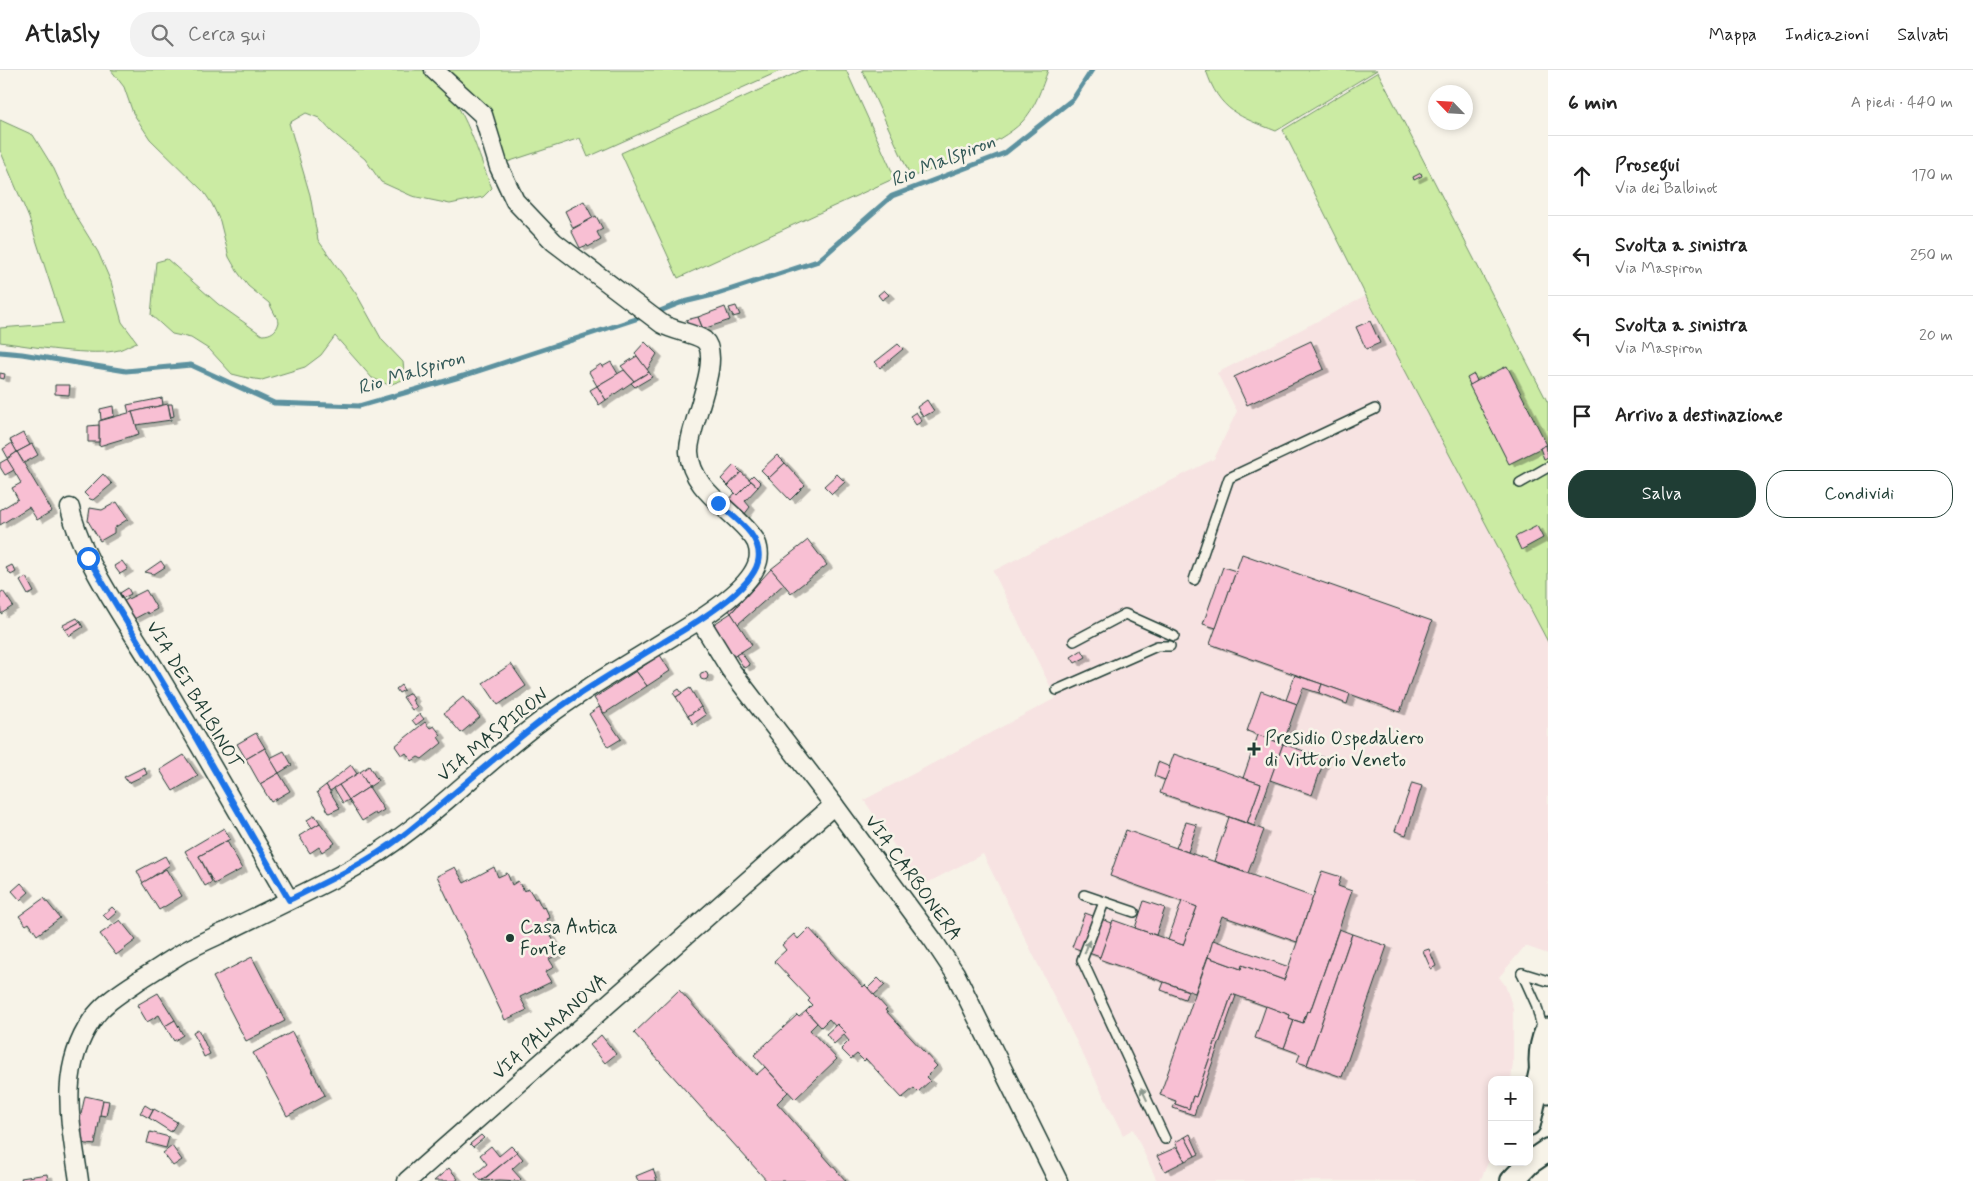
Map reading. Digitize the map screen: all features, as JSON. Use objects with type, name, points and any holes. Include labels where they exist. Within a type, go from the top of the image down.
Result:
[{"type":"main road","points":[[1546,1035],[1542,1065],[1548,1090]]},
{"type":"street","name":"VIA MASPIRON","points":[[79,1181],[68,1090],[72,1063],[77,1048],[94,1017],[112,998],[180,954],[348,871],[400,838],[464,787],[531,728],[561,706],[700,620],[746,583],[758,563],[758,545],[753,536],[713,498],[696,476],[691,464],[689,453],[690,437],[708,372],[710,357],[707,345],[701,338],[677,331],[662,324],[554,242],[515,201],[499,167],[483,115],[434,70]]},
{"type":"street","name":"VIA DEI BALBINOT","points":[[70,508],[73,523],[88,558],[186,721],[289,900]]},
{"type":"street","name":"VIA CARBONERA","points":[[700,620],[730,669],[834,804],[955,973],[1058,1181]]},
{"type":"street","name":"VIA PALMANOVA","points":[[407,1181],[834,804]]},
{"type":"street","points":[[1530,1121],[1542,1065]]},
{"type":"street","points":[[1512,1181],[1529,1163],[1548,1150]]},
{"type":"street","points":[[1512,1181],[1517,1166]]},
{"type":"lane","points":[[1194,580],[1229,478],[1376,409]]},
{"type":"lane","points":[[1520,482],[1548,466]]},
{"type":"lane","points":[[1074,641],[1125,614],[1174,636]]},
{"type":"lane","points":[[1057,690],[1157,646],[1170,646]]},
{"type":"lane","points":[[1084,895],[1134,912]]},
{"type":"lane","points":[[1104,902],[1082,960],[1165,1138]]},
{"type":"lane","points":[[1546,1035],[1536,1004],[1522,973],[1548,981]]},
{"type":"shaded area","name":"Presidio Ospedaliero di Vittorio Veneto","points":[[1366,296],[1548,642],[1548,954],[1525,946],[1499,977],[1505,985],[1513,1008],[1513,1063],[1511,1076],[1488,1076],[1488,1163],[1480,1181],[1157,1181],[1133,1129],[1123,1135],[983,854],[921,886],[864,800],[1056,698],[993,571],[1214,459],[1237,411],[1217,373]]},
{"type":"green space","points":[[111,70],[424,70],[438,81],[459,108],[467,123],[492,188],[483,197],[450,204],[412,196],[381,182],[365,159],[332,132],[319,118],[306,113],[289,123],[310,195],[318,240],[357,295],[382,340],[403,362],[405,379],[389,385],[372,378],[335,336],[321,355],[305,367],[262,380],[232,374],[210,350],[191,338],[172,334],[151,315],[156,262],[167,259],[218,304],[262,335],[273,332],[279,322],[269,303],[248,286],[237,271],[229,257],[220,221],[204,192],[150,139],[133,113],[124,87]]},
{"type":"green space","points":[[440,70],[782,70],[588,157],[580,138],[501,164],[495,134]]},
{"type":"green space","points":[[803,70],[846,70],[895,178],[678,278],[621,153]]},
{"type":"green space","points":[[862,70],[1048,70],[1031,111],[1012,130],[970,154],[911,177]]},
{"type":"green space","points":[[1206,70],[1377,70],[1276,131],[1232,111],[1217,95]]},
{"type":"green space","points":[[1378,72],[1548,403],[1548,642],[1366,296],[1283,130]]},
{"type":"green space","points":[[0,120],[33,135],[54,169],[74,213],[98,252],[111,282],[122,322],[137,342],[119,350],[94,352],[61,350],[0,342],[0,328],[63,323],[29,218],[0,150]]},
{"type":"building","points":[[1421,173],[1422,176],[1414,180],[1413,177]]},
{"type":"building","points":[[584,201],[593,218],[573,228],[565,211]]},
{"type":"building","points":[[596,216],[603,229],[597,232],[601,240],[588,247],[587,245],[580,248],[571,230]]},
{"type":"building","points":[[884,290],[889,295],[882,300],[878,295]]},
{"type":"building","points":[[736,306],[740,315],[733,317],[729,308]]},
{"type":"building","points":[[725,307],[730,320],[703,329],[698,317]]},
{"type":"building","points":[[698,317],[702,327],[688,326],[686,320]]},
{"type":"building","points":[[1370,321],[1380,343],[1366,349],[1356,327]]},
{"type":"building","points":[[1311,341],[1324,369],[1247,405],[1234,377]]},
{"type":"building","points":[[645,342],[657,354],[647,370],[635,353]]},
{"type":"building","points":[[898,344],[903,349],[880,368],[875,362]]},
{"type":"building","points":[[637,356],[649,372],[634,381],[621,366]]},
{"type":"building","points":[[611,362],[618,374],[597,386],[589,372],[601,364],[602,367]]},
{"type":"building","points":[[1507,366],[1547,445],[1509,464],[1469,385]]},
{"type":"building","points":[[624,370],[634,381],[606,400],[597,386]]},
{"type":"building","points":[[649,372],[652,377],[635,387],[631,383]]},
{"type":"building","points":[[0,373],[5,374],[4,379],[0,378]]},
{"type":"building","points":[[1474,374],[1477,381],[1470,385],[1467,378]]},
{"type":"building","points":[[55,385],[70,385],[69,395],[55,394]]},
{"type":"building","points":[[597,386],[606,400],[599,405],[590,390]]},
{"type":"building","points":[[162,398],[163,405],[129,413],[127,405]]},
{"type":"building","points":[[927,400],[934,411],[923,417],[917,407]]},
{"type":"building","points":[[168,404],[172,404],[174,416],[171,417]]},
{"type":"building","points":[[168,404],[171,420],[136,425],[132,412]]},
{"type":"building","points":[[113,406],[114,416],[101,420],[100,409]]},
{"type":"building","points":[[132,412],[139,434],[99,446],[99,421]]},
{"type":"building","points":[[916,412],[922,421],[916,425],[910,416]]},
{"type":"building","points":[[99,425],[99,442],[88,442],[88,426]]},
{"type":"building","points":[[23,433],[30,445],[17,452],[10,440]]},
{"type":"building","points":[[12,443],[17,452],[8,458],[3,449]]},
{"type":"building","points":[[32,444],[38,455],[24,463],[17,452]]},
{"type":"building","points":[[1546,445],[1548,457],[1544,459],[1540,448]]},
{"type":"building","points":[[17,452],[52,511],[37,520],[29,507],[0,525],[0,510],[18,499],[12,488],[21,483],[7,459]]},
{"type":"building","points":[[777,455],[785,463],[769,478],[761,470]]},
{"type":"building","points":[[7,459],[14,470],[5,475],[0,467],[0,463]]},
{"type":"building","points":[[785,463],[805,485],[790,500],[769,478]]},
{"type":"building","points":[[734,465],[741,472],[728,486],[721,479]]},
{"type":"building","points":[[741,472],[751,481],[737,495],[728,486]]},
{"type":"building","points":[[103,474],[112,484],[93,500],[90,499],[84,493]]},
{"type":"building","points":[[837,474],[845,482],[832,494],[824,486]]},
{"type":"building","points":[[753,475],[761,483],[758,487],[749,479]]},
{"type":"building","points":[[751,481],[758,487],[745,501],[750,507],[744,515],[728,501]]},
{"type":"building","points":[[117,502],[128,519],[114,528],[114,533],[100,541],[88,521],[90,508],[102,510]]},
{"type":"building","points":[[1537,526],[1543,538],[1521,550],[1515,537]]},
{"type":"building","points":[[808,540],[827,565],[791,593],[771,569]]},
{"type":"building","points":[[1242,554],[1432,621],[1400,712],[1210,644]]},
{"type":"building","points":[[122,561],[128,569],[120,574],[114,566]]},
{"type":"building","points":[[161,561],[165,567],[154,574],[145,572]]},
{"type":"building","points":[[12,565],[16,572],[11,575],[6,568]]},
{"type":"building","points":[[1223,567],[1236,571],[1216,628],[1203,624]]},
{"type":"building","points":[[771,569],[784,584],[738,624],[731,613]]},
{"type":"building","points":[[26,577],[34,592],[28,595],[20,581]]},
{"type":"building","points":[[128,588],[131,594],[123,598],[120,593]]},
{"type":"building","points":[[146,590],[157,609],[134,619],[124,601]]},
{"type":"building","points":[[3,591],[13,606],[1,614],[0,593]]},
{"type":"building","points":[[739,598],[741,601],[731,613],[727,608]]},
{"type":"building","points":[[731,613],[752,645],[733,657],[714,624]]},
{"type":"building","points":[[77,618],[80,622],[65,630],[63,625]]},
{"type":"building","points":[[80,622],[83,627],[69,636],[65,630]]},
{"type":"building","points":[[1082,650],[1086,657],[1075,663],[1071,657]]},
{"type":"building","points":[[741,652],[750,665],[744,668],[736,655]]},
{"type":"building","points":[[660,655],[670,671],[647,686],[636,671]]},
{"type":"building","points":[[511,664],[526,686],[498,705],[483,683]]},
{"type":"building","points":[[636,671],[647,686],[605,713],[603,712],[594,698]]},
{"type":"building","points":[[704,672],[708,676],[704,680],[700,676]]},
{"type":"building","points":[[1295,675],[1322,684],[1319,693],[1303,688],[1297,704],[1286,700]]},
{"type":"building","points":[[1322,684],[1350,694],[1347,704],[1319,693]]},
{"type":"building","points":[[401,685],[404,690],[399,693],[396,689]]},
{"type":"building","points":[[690,688],[701,707],[688,716],[676,697]]},
{"type":"building","points":[[679,689],[682,693],[676,697],[673,693]]},
{"type":"building","points":[[1261,691],[1297,704],[1283,744],[1247,731]]},
{"type":"building","points":[[410,693],[417,707],[412,710],[403,697]]},
{"type":"building","points":[[463,697],[480,717],[461,733],[444,713]]},
{"type":"building","points":[[599,707],[621,739],[608,747],[589,714]]},
{"type":"building","points":[[701,707],[706,715],[693,724],[688,716]]},
{"type":"building","points":[[420,714],[424,719],[416,725],[412,720]]},
{"type":"building","points":[[425,722],[430,728],[434,726],[441,735],[438,737],[442,743],[422,759],[418,757],[412,761],[406,753],[402,756],[395,746]]},
{"type":"building","points":[[256,733],[265,748],[246,759],[237,744]]},
{"type":"building","points":[[1258,735],[1283,744],[1254,826],[1247,823],[1261,784],[1243,778]]},
{"type":"building","points":[[1283,744],[1325,758],[1312,795],[1270,780]]},
{"type":"building","points":[[265,748],[279,773],[260,784],[246,759]]},
{"type":"building","points":[[284,751],[292,765],[279,773],[270,758]]},
{"type":"building","points":[[1174,754],[1261,784],[1247,823],[1160,793]]},
{"type":"building","points":[[184,755],[198,776],[173,791],[160,770]]},
{"type":"building","points":[[1158,762],[1170,767],[1165,780],[1154,776]]},
{"type":"building","points":[[351,765],[357,774],[330,791],[326,785]]},
{"type":"building","points":[[369,766],[378,781],[369,787],[360,772]]},
{"type":"building","points":[[144,767],[147,774],[128,783],[124,777]]},
{"type":"building","points":[[360,772],[369,787],[349,800],[339,785]]},
{"type":"building","points":[[279,773],[290,791],[271,802],[260,784]]},
{"type":"building","points":[[1412,783],[1422,786],[1406,835],[1395,831]]},
{"type":"building","points":[[326,785],[340,808],[329,813],[317,792]]},
{"type":"building","points":[[339,785],[349,800],[343,803],[334,788]]},
{"type":"building","points":[[369,787],[384,810],[362,821],[349,800]]},
{"type":"building","points":[[315,815],[320,823],[312,828],[307,820]]},
{"type":"building","points":[[1229,817],[1264,830],[1248,873],[1214,861]]},
{"type":"building","points":[[1186,822],[1197,825],[1188,852],[1176,848]]},
{"type":"building","points":[[320,823],[335,843],[322,852],[319,847],[310,853],[299,836]]},
{"type":"building","points":[[224,828],[230,839],[199,856],[212,882],[205,886],[185,851]]},
{"type":"building","points":[[1126,830],[1313,897],[1297,942],[1222,916],[1195,993],[1099,959],[1113,920],[1183,945],[1197,907],[1110,876]]},
{"type":"building","points":[[227,841],[242,869],[214,884],[199,856]]},
{"type":"building","points":[[165,856],[170,865],[143,883],[137,871]]},
{"type":"building","name":"Casa Antica Fonte","points":[[455,867],[464,883],[494,867],[498,877],[507,873],[512,885],[518,881],[524,891],[529,889],[535,899],[537,898],[542,908],[545,907],[550,918],[547,919],[554,932],[550,934],[555,943],[551,945],[557,955],[549,959],[554,967],[545,972],[551,982],[520,997],[527,1010],[505,1020],[437,876]]},
{"type":"building","points":[[166,869],[182,896],[159,910],[142,883]]},
{"type":"building","points":[[1322,871],[1341,877],[1338,886],[1352,891],[1310,1012],[1307,1011],[1303,1023],[1289,1018],[1290,1015],[1232,994],[1196,1097],[1193,1096],[1189,1109],[1175,1104],[1176,1101],[1160,1095],[1208,957],[1241,969],[1242,965],[1284,980]]},
{"type":"building","points":[[21,883],[29,892],[20,900],[12,891]]},
{"type":"building","points":[[44,898],[60,918],[37,935],[29,923],[26,925],[19,916]]},
{"type":"building","points":[[1144,901],[1165,908],[1156,935],[1135,928]]},
{"type":"building","points":[[1182,901],[1197,907],[1183,945],[1168,940]]},
{"type":"building","points":[[112,907],[117,912],[108,920],[103,915]]},
{"type":"building","points":[[1085,913],[1112,923],[1100,957],[1072,947]]},
{"type":"building","points":[[120,920],[136,940],[116,955],[100,934]]},
{"type":"building","points":[[809,928],[863,987],[865,985],[868,988],[887,1009],[885,1010],[937,1066],[926,1077],[930,1081],[918,1092],[914,1088],[902,1098],[866,1059],[864,1061],[857,1054],[851,1059],[841,1049],[849,1041],[844,1035],[846,1033],[837,1024],[835,1026],[829,1019],[821,1027],[806,1011],[812,1005],[808,1001],[810,999],[774,961],[786,950],[782,945],[794,934],[798,939]]},
{"type":"building","points":[[1339,929],[1352,934],[1307,1065],[1297,1062],[1300,1054],[1284,1048],[1294,1020],[1303,1023],[1307,1011],[1310,1012]]},
{"type":"building","points":[[1352,934],[1387,946],[1342,1077],[1307,1065]]},
{"type":"building","points":[[1213,940],[1289,967],[1284,980],[1242,965],[1241,969],[1208,957]]},
{"type":"building","points":[[1429,949],[1436,966],[1431,969],[1423,951]]},
{"type":"building","points":[[252,957],[285,1021],[246,1041],[213,977]]},
{"type":"building","points":[[878,978],[885,985],[874,995],[868,988]]},
{"type":"building","points":[[1164,982],[1188,991],[1185,999],[1161,990]]},
{"type":"building","points":[[679,990],[756,1075],[765,1067],[788,1092],[777,1103],[846,1181],[767,1181],[634,1033]]},
{"type":"building","points":[[158,993],[175,1020],[165,1026],[159,1015],[147,1022],[137,1005]]},
{"type":"building","points":[[1232,994],[1236,996],[1194,1115],[1173,1108],[1175,1104],[1189,1109],[1193,1096],[1196,1097]]},
{"type":"building","points":[[1266,1006],[1290,1015],[1289,1018],[1294,1020],[1284,1048],[1255,1038]]},
{"type":"building","points":[[806,1011],[817,1023],[810,1030],[837,1059],[795,1099],[754,1055],[797,1015],[799,1017]]},
{"type":"building","points":[[175,1020],[183,1035],[174,1041],[165,1026]]},
{"type":"building","points":[[837,1024],[846,1033],[834,1044],[826,1034]]},
{"type":"building","points":[[198,1029],[210,1054],[204,1057],[193,1032]]},
{"type":"building","points":[[292,1032],[325,1095],[287,1116],[253,1053]]},
{"type":"building","points":[[601,1035],[616,1054],[605,1063],[590,1045]]},
{"type":"building","points":[[85,1096],[103,1100],[95,1145],[80,1143],[82,1129],[78,1128]]},
{"type":"building","points":[[103,1100],[109,1101],[106,1116],[100,1115]]},
{"type":"building","points":[[145,1105],[153,1110],[149,1118],[140,1113]]},
{"type":"building","points":[[154,1109],[177,1122],[171,1132],[149,1118]]},
{"type":"building","points":[[150,1132],[169,1137],[166,1148],[147,1143]]},
{"type":"building","points":[[1190,1134],[1199,1154],[1195,1156],[1185,1137]]},
{"type":"building","points":[[481,1135],[484,1138],[473,1147],[470,1144]]},
{"type":"building","points":[[1185,1137],[1195,1156],[1185,1161],[1175,1142]]},
{"type":"building","points":[[172,1146],[182,1160],[173,1166],[163,1153]]},
{"type":"building","points":[[491,1146],[499,1156],[511,1146],[517,1152],[481,1181],[475,1174],[487,1164],[480,1155]]},
{"type":"building","points":[[1177,1147],[1185,1161],[1165,1171],[1157,1156]]},
{"type":"building","points":[[517,1152],[523,1159],[512,1169],[521,1179],[519,1181],[482,1181]]},
{"type":"building","points":[[449,1168],[458,1179],[455,1181],[434,1181]]},
{"type":"building","points":[[653,1169],[657,1181],[638,1181],[636,1176]]},
{"type":"building","points":[[47,1174],[48,1181],[22,1181],[21,1178]]},
{"type":"waterway","name":"Rio Malspiron","points":[[655,313],[680,303],[717,294],[818,261],[892,196],[1005,153],[1073,99],[1092,70]]},
{"type":"waterway","name":"Rio Malspiron","points":[[0,352],[126,371],[191,365],[274,403],[359,406],[463,376],[645,316]]},
{"type":"place","name":"Presidio Ospedaliero di Vittorio Veneto","points":[[1254,749]]},
{"type":"place","name":"Casa Antica Fonte","points":[[510,938]]},
{"type":"route","points":[[88,558],[186,721],[289,900],[348,871],[400,838],[464,787],[531,728],[561,706],[700,620],[746,583],[758,563],[758,545],[753,536],[718,503]]}]
